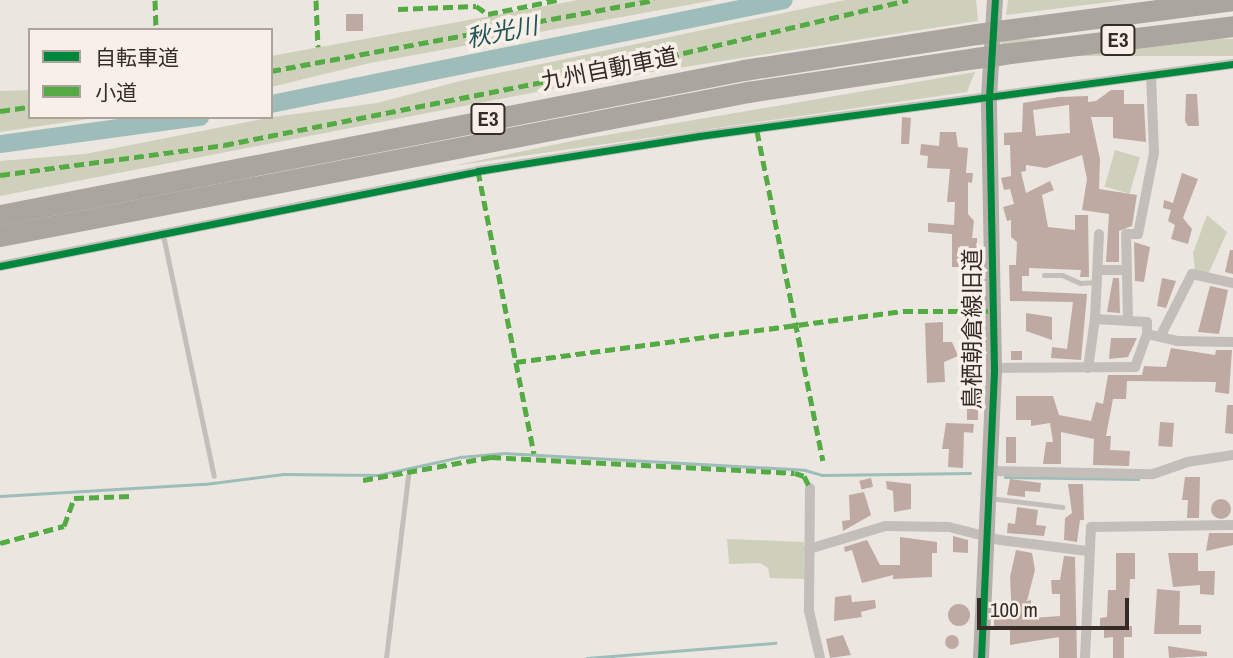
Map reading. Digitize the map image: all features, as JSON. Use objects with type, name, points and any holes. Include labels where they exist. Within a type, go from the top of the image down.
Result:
[{"type":"highway","name":"九州自動車道","points":[[0,215],[744,70],[977,34],[1233,0]]},
{"type":"highway","name":"九州自動車道","points":[[0,236],[748,92],[1003,54],[1233,26]]},
{"type":"street","name":"鳥栖朝倉線旧道","points":[[981,658],[994,368],[989,97],[995,0]]},
{"type":"street","points":[[0,266],[478,172],[1233,64]]},
{"type":"street","points":[[1128,319],[1126,234],[1138,234],[1154,153],[1151,75]]},
{"type":"street","points":[[1088,368],[1096,319],[1099,234]]},
{"type":"street","points":[[1098,270],[1126,270]]},
{"type":"street","points":[[1160,337],[1192,274],[1233,283]]},
{"type":"street","points":[[994,368],[1135,367],[1147,334],[1147,323],[1128,319],[1096,319]]},
{"type":"street","points":[[1147,334],[1233,342]]},
{"type":"street","points":[[990,471],[1153,474],[1187,462],[1233,455]]},
{"type":"street","points":[[810,488],[809,611],[820,658]]},
{"type":"street","points":[[1085,658],[1087,551],[1091,527],[1233,525]]},
{"type":"street","points":[[809,549],[885,526],[949,527],[1087,551]]},
{"type":"lane","points":[[163,232],[214,476]]},
{"type":"lane","points":[[1044,275],[1098,282]]},
{"type":"lane","points":[[386,658],[408,475]]},
{"type":"lane","points":[[989,498],[1062,507]]},
{"type":"green space","points":[[578,0],[715,0],[370,63],[273,87],[273,56]]},
{"type":"green space","points":[[845,0],[976,0],[978,21],[588,82],[0,196],[0,161],[85,154],[273,117],[377,103],[460,81]]},
{"type":"green space","points":[[1008,0],[1125,0],[1006,15]]},
{"type":"green space","points":[[1002,39],[1233,39],[1233,56],[1002,56]]},
{"type":"green space","points":[[975,72],[967,92],[452,166],[577,140]]},
{"type":"green space","points":[[28,90],[28,119],[88,119],[0,132],[0,91]]},
{"type":"green space","points":[[1115,150],[1140,157],[1130,194],[1105,187]]},
{"type":"green space","points":[[1207,215],[1227,232],[1208,275],[1195,271],[1193,253]]},
{"type":"green space","points":[[727,539],[804,542],[805,579],[770,578],[768,568],[760,563],[729,564]]},
{"type":"building","points":[[346,14],[363,14],[363,31],[346,31]]},
{"type":"building","points":[[1111,90],[1124,90],[1124,104],[1144,104],[1146,142],[1113,138],[1113,117],[1091,117],[1100,159],[1099,189],[1137,195],[1132,226],[1119,231],[1119,262],[1106,262],[1109,214],[1082,210],[1087,179],[1082,155],[1046,168],[1026,165],[1026,171],[1021,172],[1026,193],[1050,181],[1054,190],[1042,195],[1048,227],[1075,230],[1075,215],[1088,215],[1089,277],[1080,277],[1081,270],[1029,268],[1029,276],[1022,276],[1022,291],[1087,294],[1081,360],[1051,358],[1052,347],[1067,349],[1073,302],[1010,301],[1009,265],[1016,265],[1017,242],[1011,237],[1011,220],[1007,221],[1003,207],[1014,204],[1010,189],[1004,190],[1001,178],[1011,176],[1010,145],[1004,145],[1004,133],[1022,132],[1023,103],[1059,97],[1088,96],[1088,102],[1096,101]],"holes":[[[1069,105],[1070,133],[1036,136],[1033,110]]]},
{"type":"building","points":[[1186,94],[1197,94],[1199,126],[1188,126],[1185,121]]},
{"type":"building","points":[[902,117],[911,118],[909,144],[901,144]]},
{"type":"building","points":[[940,132],[956,132],[958,147],[968,148],[966,173],[973,173],[972,183],[968,182],[968,214],[974,221],[972,238],[977,238],[977,253],[971,253],[972,273],[978,273],[979,292],[964,292],[962,267],[952,267],[952,234],[928,232],[928,223],[954,225],[955,202],[947,202],[950,169],[927,168],[928,156],[920,155],[921,144],[939,146]]},
{"type":"building","points":[[1182,173],[1198,179],[1183,218],[1192,229],[1188,244],[1171,239],[1175,225],[1168,221],[1171,210],[1163,208],[1164,200],[1173,203]]},
{"type":"building","points":[[1134,242],[1150,247],[1144,282],[1135,281]]},
{"type":"building","points":[[1230,250],[1233,250],[1233,274],[1225,272]]},
{"type":"building","points":[[1113,278],[1119,278],[1120,313],[1107,312]]},
{"type":"building","points":[[1162,278],[1176,281],[1166,308],[1157,306]]},
{"type":"building","points":[[1210,286],[1228,290],[1219,334],[1198,332]]},
{"type":"building","points":[[1026,313],[1052,317],[1052,340],[1026,331]]},
{"type":"building","points":[[943,322],[943,342],[952,342],[958,356],[944,362],[945,382],[927,383],[925,323]]},
{"type":"building","points":[[1111,338],[1137,338],[1128,357],[1109,359]]},
{"type":"building","points":[[1171,348],[1215,355],[1216,350],[1232,350],[1229,394],[1215,392],[1216,382],[1127,381],[1126,399],[1113,399],[1106,436],[1111,436],[1110,450],[1130,451],[1129,466],[1093,465],[1094,439],[1061,432],[1061,464],[1043,464],[1046,442],[1053,442],[1050,423],[1031,426],[1031,420],[1016,420],[1016,396],[1053,396],[1059,415],[1091,421],[1096,402],[1103,404],[1108,375],[1142,375],[1144,366],[1166,367]]},
{"type":"building","points":[[1011,351],[1022,351],[1022,360],[1011,360]]},
{"type":"building","points":[[967,401],[978,401],[978,420],[967,420]]},
{"type":"building","points":[[1227,405],[1233,405],[1233,434],[1225,433]]},
{"type":"building","points":[[1160,422],[1174,423],[1172,447],[1158,446]]},
{"type":"building","points":[[946,423],[974,424],[973,433],[964,432],[963,468],[948,467],[949,449],[942,449]]},
{"type":"building","points":[[1006,437],[1016,437],[1016,463],[1006,463]]},
{"type":"building","points":[[1185,477],[1200,477],[1199,518],[1187,518],[1188,500],[1182,500]]},
{"type":"building","points":[[871,478],[873,487],[861,489],[859,481]]},
{"type":"building","points":[[1010,479],[1041,483],[1040,492],[1025,491],[1025,497],[1007,495]]},
{"type":"building","points":[[886,481],[911,484],[911,509],[894,512],[893,491],[887,489]]},
{"type":"building","points":[[1068,484],[1083,484],[1084,520],[1080,520],[1077,542],[1064,540],[1065,518],[1072,513]]},
{"type":"building","points":[[864,492],[871,515],[843,531],[842,521],[850,520],[849,495]]},
{"type":"building","points":[[1221,499],[1228,502],[1231,509],[1228,516],[1221,519],[1214,516],[1211,509],[1214,502]]},
{"type":"building","points":[[1017,507],[1038,510],[1036,525],[1046,526],[1044,536],[1007,533],[1008,523],[1015,524]]},
{"type":"building","points":[[1209,533],[1233,533],[1233,545],[1206,551]]},
{"type":"building","points":[[953,536],[968,540],[968,553],[953,552]]},
{"type":"building","points":[[900,537],[937,542],[937,553],[932,553],[932,577],[893,579],[893,575],[862,583],[852,550],[845,552],[844,547],[867,540],[880,565],[900,565]]},
{"type":"building","points":[[1016,550],[1032,553],[1035,570],[1027,601],[1031,600],[1031,618],[1060,616],[1060,594],[1052,594],[1051,580],[1060,580],[1064,556],[1075,557],[1077,658],[1059,658],[1059,637],[1010,645],[1010,628],[994,628],[994,619],[1012,619],[1010,577]]},
{"type":"building","points":[[1116,553],[1135,553],[1135,579],[1130,579],[1125,626],[1132,626],[1132,637],[1124,637],[1124,658],[1113,658],[1113,637],[1104,638],[1104,627],[1100,627],[1100,618],[1107,617],[1108,590],[1116,590]]},
{"type":"building","points":[[1168,553],[1198,553],[1198,571],[1215,571],[1214,595],[1200,594],[1200,585],[1173,587]]},
{"type":"building","points":[[1157,589],[1180,591],[1179,625],[1201,625],[1201,634],[1154,634]]},
{"type":"building","points":[[851,595],[852,602],[875,600],[876,608],[861,612],[862,617],[834,621],[835,597]]},
{"type":"building","points":[[959,604],[967,607],[970,615],[967,623],[959,626],[951,623],[948,615],[951,607]]},
{"type":"building","points":[[843,635],[851,655],[830,658],[826,639]]},
{"type":"building","points":[[952,635],[957,637],[957,647],[952,649],[947,647],[945,642],[947,637]]},
{"type":"building","points":[[1168,646],[1207,652],[1207,656],[1169,658]]},
{"type":"waterway","name":"秋光川","points":[[273,104],[784,0]]},
{"type":"waterway","name":"秋光川","points":[[0,144],[185,119]]},
{"type":"waterway","points":[[0,496],[205,484],[283,474],[378,475],[460,457],[505,453],[805,470],[822,475],[970,473]]},
{"type":"waterway","points":[[1005,477],[1138,479]]},
{"type":"waterway","points":[[587,658],[775,643]]},
{"type":"marked path","points":[[155,0],[156,28]]},
{"type":"marked path","points":[[316,0],[318,47]]},
{"type":"marked path","points":[[398,9],[476,6],[488,14],[557,0]]},
{"type":"marked path","points":[[273,71],[654,0]]},
{"type":"marked path","points":[[0,175],[224,145],[654,60],[908,0]]},
{"type":"marked path","points":[[0,111],[28,107]]},
{"type":"marked path","points":[[757,131],[823,460]]},
{"type":"marked path","points":[[478,171],[534,454]]},
{"type":"marked path","points":[[516,362],[903,311],[993,311]]},
{"type":"marked path","points":[[363,480],[491,457],[795,473],[804,476],[810,488]]},
{"type":"marked path","points":[[0,543],[64,526],[74,498],[132,496]]},
{"type":"cycle path","points":[[981,658],[994,368],[989,97],[995,0]]},
{"type":"cycle path","points":[[0,266],[478,171],[699,136],[1233,64]]}]
